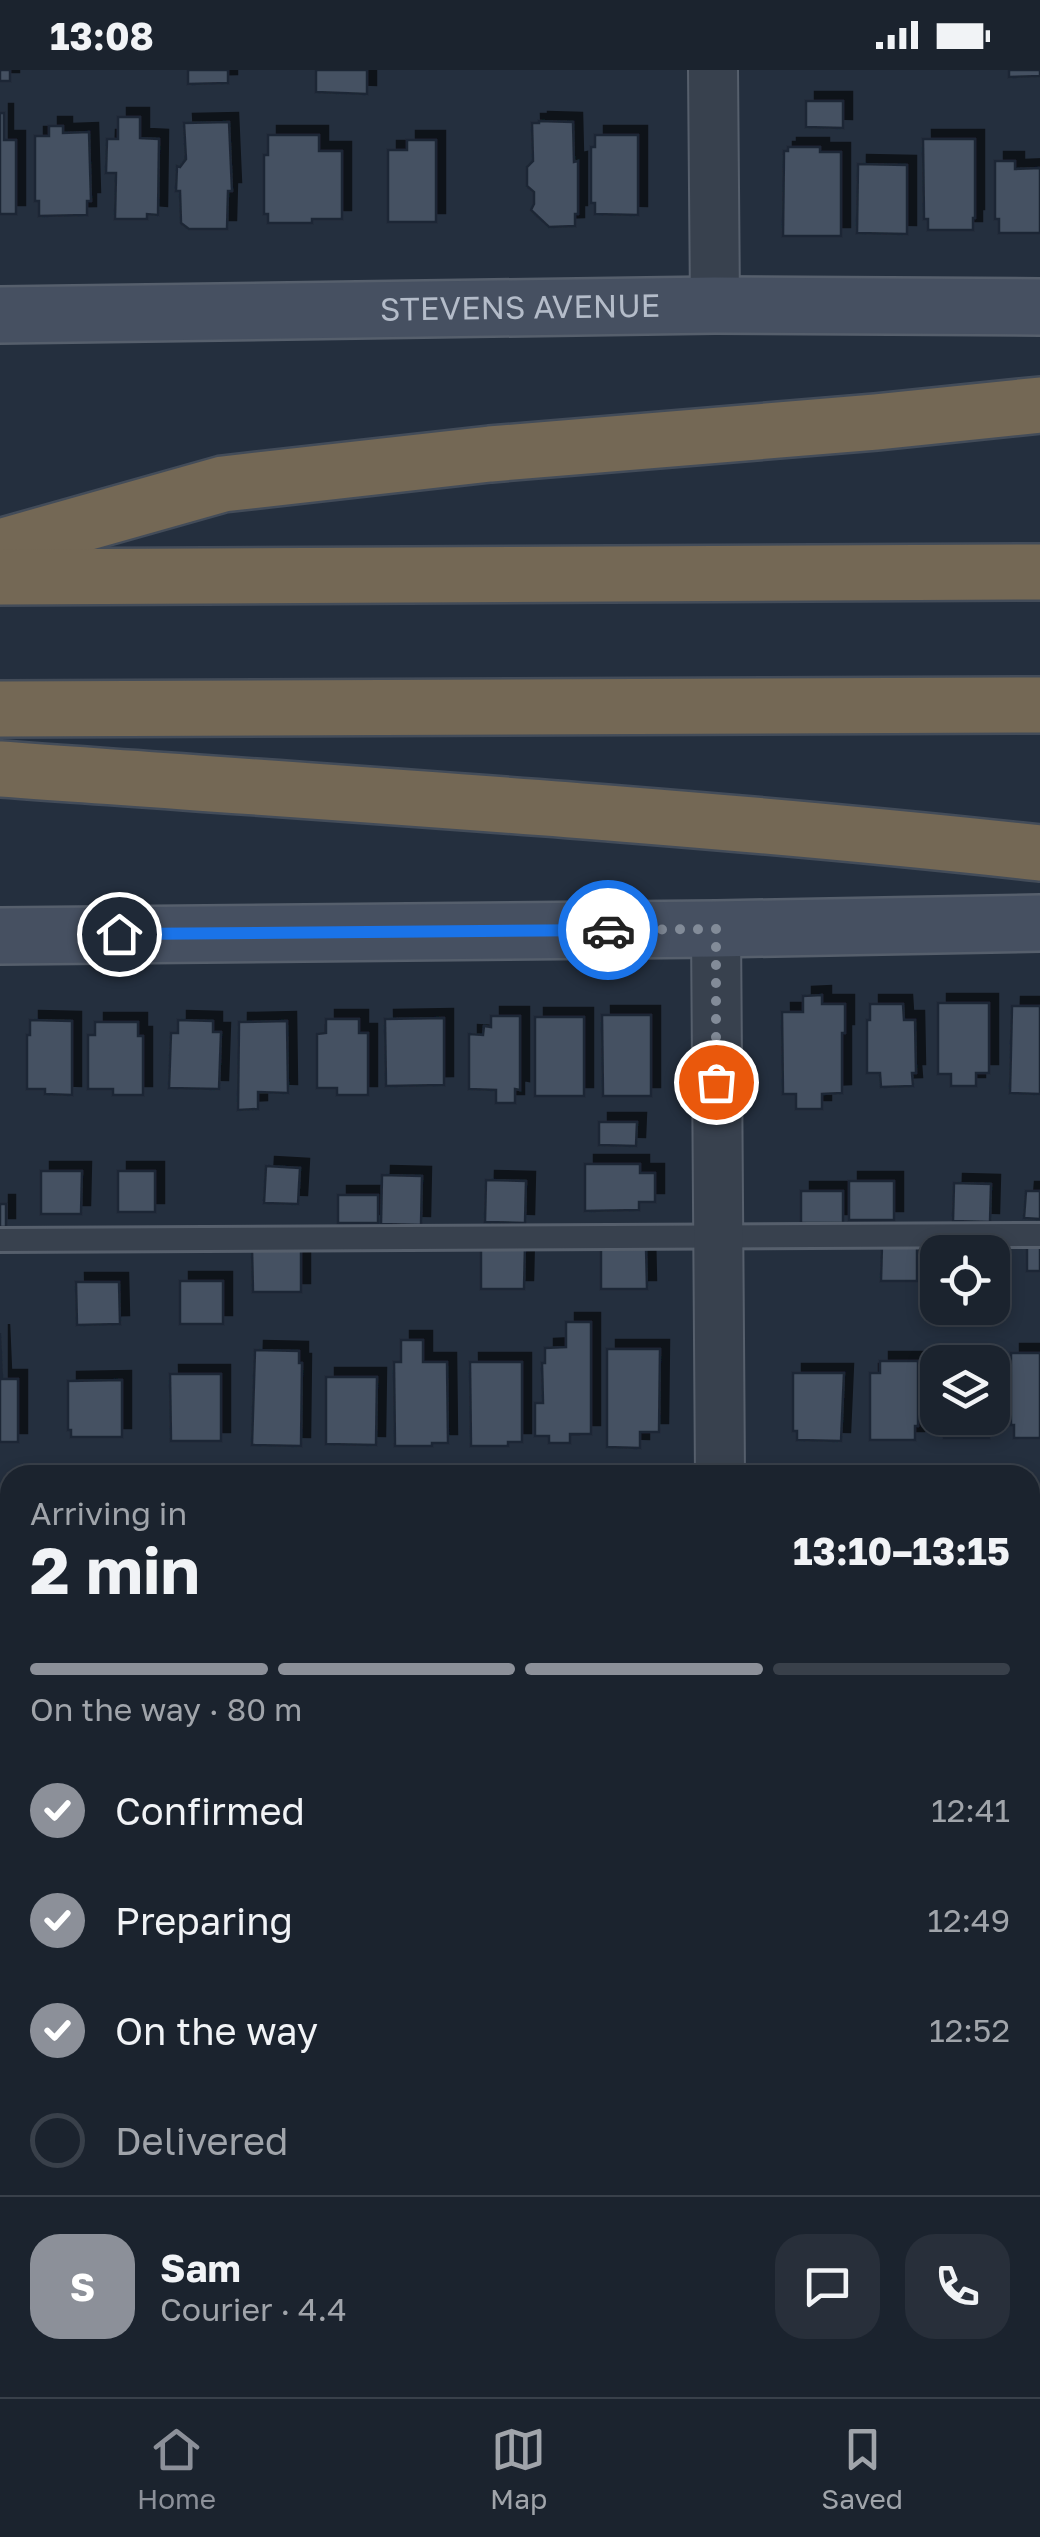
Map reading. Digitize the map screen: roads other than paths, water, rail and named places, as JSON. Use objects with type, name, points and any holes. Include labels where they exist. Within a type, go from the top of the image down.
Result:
[{"type":"highway","points":[[0,547],[223,484],[490,454],[876,422],[1040,404]]},
{"type":"highway","points":[[0,577],[1040,572]]},
{"type":"highway","points":[[0,709],[1040,705]]},
{"type":"highway","points":[[0,770],[556,808],[1040,853]]},
{"type":"street","points":[[713,70],[714,305]]},
{"type":"street","name":"STEVENS AVENUE","points":[[0,314],[714,305],[1040,307]]},
{"type":"street","points":[[0,936],[1040,923]]},
{"type":"street","points":[[716,929],[720,1465]]},
{"type":"lane","points":[[0,1240],[1040,1235]]}]
